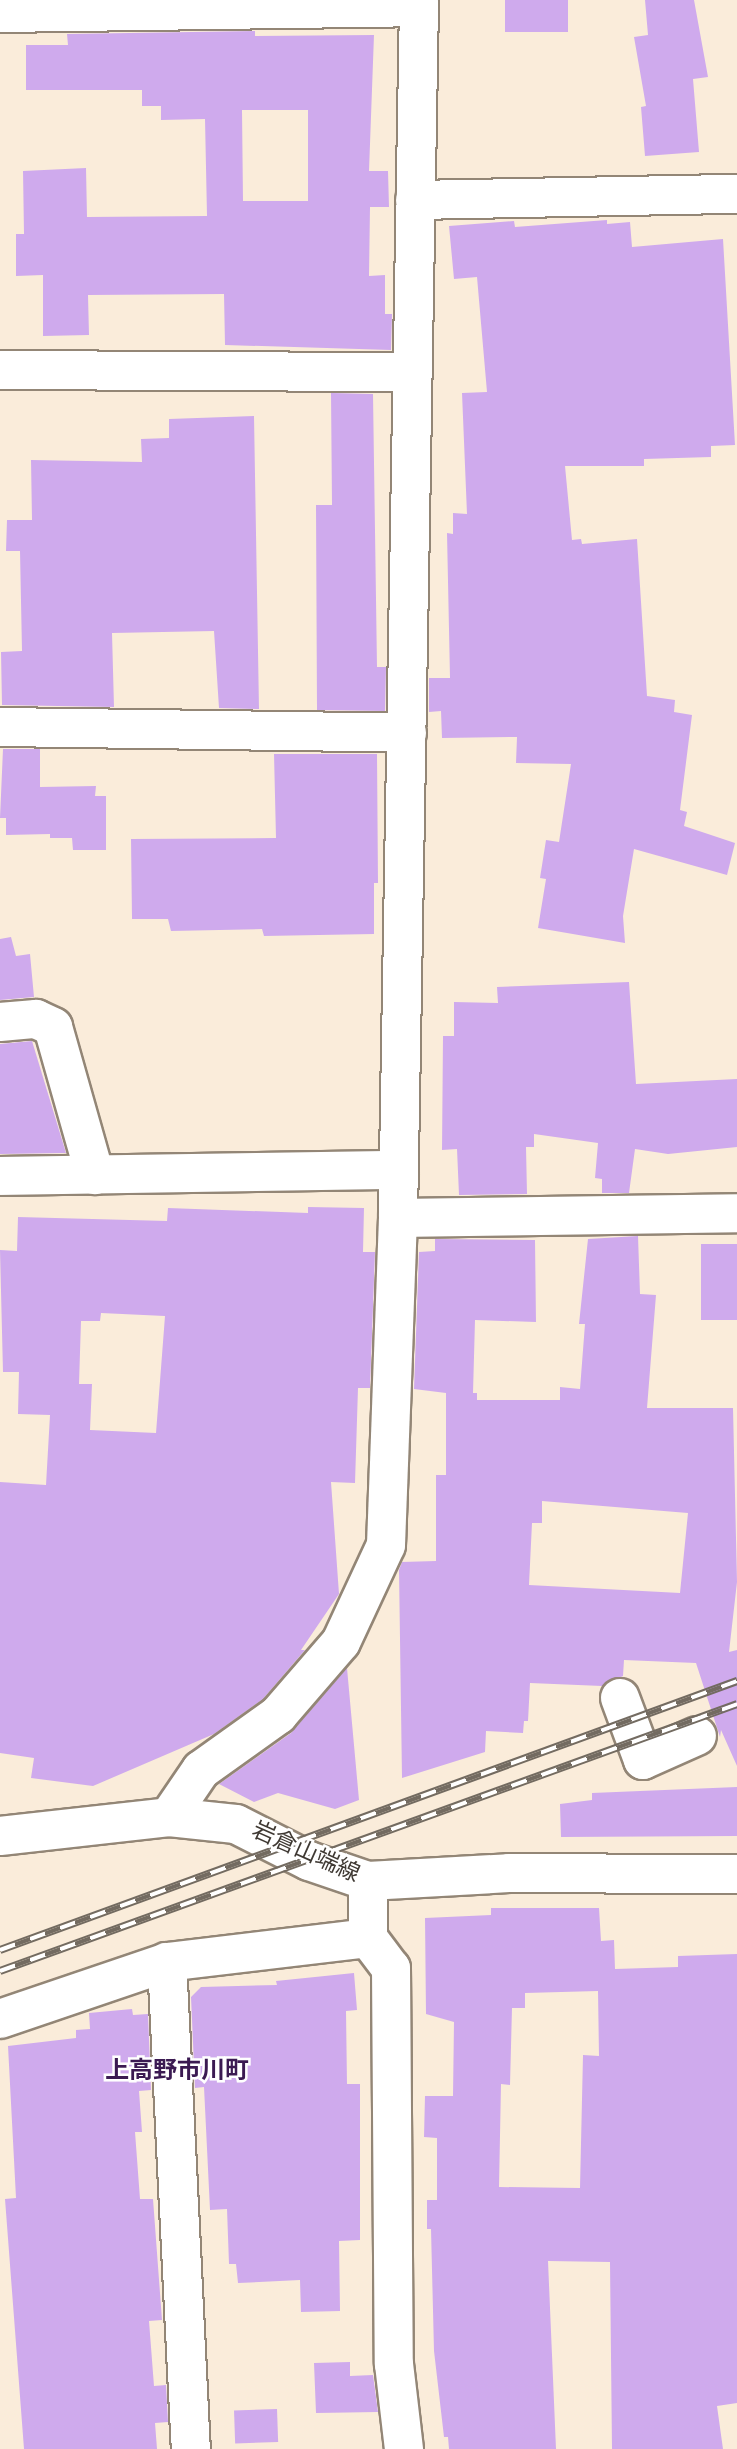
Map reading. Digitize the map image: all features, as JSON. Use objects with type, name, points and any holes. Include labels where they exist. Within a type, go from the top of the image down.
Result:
[{"type":"street","points":[[0,13],[419,4],[398,1218],[386,1545],[341,1642],[278,1714],[201,1770],[169,1817]]},
{"type":"street","points":[[415,200],[737,194]]},
{"type":"street","points":[[0,369],[412,372]]},
{"type":"street","points":[[0,727],[407,733]]},
{"type":"street","points":[[0,1022],[36,1019],[53,1027],[95,1175]]},
{"type":"street","points":[[0,1176],[399,1170]]},
{"type":"street","points":[[398,1218],[737,1213]]},
{"type":"street","points":[[620,1698],[643,1760],[697,1736]]},
{"type":"street","name":"岩倉山端線","points":[[0,1836],[169,1817],[236,1824],[309,1861],[368,1881],[509,1873],[737,1874]]},
{"type":"street","points":[[368,1881],[368,1938],[391,1968],[394,2364],[404,2449]]},
{"type":"street","points":[[0,2019],[167,1962],[368,1938]]},
{"type":"street","points":[[167,1962],[191,2449]]},
{"type":"building","points":[[505,0],[568,0],[568,32],[505,32]]},
{"type":"building","points":[[645,0],[694,0],[708,77],[693,79],[699,152],[645,156],[641,107],[646,106],[634,37],[648,35]]},
{"type":"building","points":[[255,31],[255,36],[374,35],[369,171],[388,171],[389,207],[370,207],[369,276],[385,275],[385,314],[392,314],[391,350],[225,345],[224,294],[88,295],[89,335],[43,336],[43,275],[16,276],[16,234],[24,234],[23,171],[86,168],[87,217],[207,216],[205,119],[161,120],[161,106],[142,106],[142,90],[26,90],[26,45],[68,45],[67,34]],"holes":[[[242,110],[308,110],[308,201],[243,201]]]},
{"type":"building","points":[[607,220],[607,224],[630,222],[632,247],[723,239],[735,445],[711,446],[711,457],[644,459],[644,466],[565,466],[572,540],[581,539],[582,544],[637,539],[647,696],[675,700],[674,712],[692,715],[680,810],[687,812],[684,826],[735,843],[727,875],[634,849],[623,916],[625,943],[538,928],[546,879],[540,878],[546,840],[559,842],[571,764],[516,763],[517,737],[442,738],[441,711],[429,712],[429,678],[450,678],[447,533],[453,534],[453,513],[467,514],[462,393],[487,392],[477,277],[454,279],[449,226],[514,221],[515,227]]},
{"type":"building","points":[[331,393],[373,394],[377,667],[386,667],[385,711],[317,710],[316,505],[332,505]]},
{"type":"building","points":[[254,416],[259,709],[219,708],[214,631],[112,633],[114,707],[2,705],[1,652],[22,651],[20,551],[6,551],[7,520],[32,520],[31,460],[142,462],[141,439],[169,438],[169,419]]},
{"type":"building","points":[[3,749],[40,749],[40,787],[96,786],[95,796],[106,796],[106,850],[73,850],[72,838],[50,838],[50,834],[6,835],[6,818],[0,818]]},
{"type":"building","points":[[274,754],[377,754],[378,883],[374,883],[374,934],[264,936],[262,929],[171,931],[168,919],[132,919],[131,839],[276,838]]},
{"type":"building","points":[[11,937],[16,956],[30,954],[34,997],[0,1000],[0,939]]},
{"type":"building","points":[[629,982],[636,1084],[737,1079],[737,1147],[668,1154],[635,1149],[629,1193],[602,1193],[602,1179],[595,1178],[598,1143],[534,1134],[534,1147],[526,1147],[527,1194],[459,1195],[457,1149],[442,1150],[443,1036],[454,1036],[454,1002],[498,1003],[497,987]]},
{"type":"building","points":[[32,1041],[66,1153],[0,1154],[0,1044]]},
{"type":"building","points":[[308,1207],[364,1208],[363,1252],[375,1252],[370,1388],[358,1388],[355,1483],[331,1482],[339,1594],[301,1650],[305,1650],[263,1699],[214,1734],[93,1786],[31,1778],[34,1758],[0,1753],[0,1482],[46,1485],[50,1415],[18,1414],[19,1372],[3,1372],[0,1250],[17,1251],[18,1217],[167,1221],[168,1208],[308,1213]],"holes":[[[101,1313],[165,1316],[156,1433],[90,1430],[92,1384],[79,1384],[81,1321],[100,1321]]]},
{"type":"building","points":[[638,1236],[640,1294],[656,1295],[647,1408],[733,1408],[737,1582],[729,1652],[737,1650],[737,1766],[721,1730],[720,1737],[696,1663],[624,1660],[623,1676],[602,1686],[530,1683],[528,1721],[524,1721],[523,1733],[486,1731],[485,1752],[402,1778],[399,1570],[402,1562],[436,1561],[436,1475],[446,1475],[446,1393],[414,1389],[419,1252],[435,1251],[435,1239],[535,1240],[536,1322],[475,1320],[473,1393],[477,1393],[477,1400],[560,1400],[560,1387],[580,1389],[585,1324],[579,1324],[588,1239]],"holes":[[[542,1501],[688,1513],[680,1593],[529,1585],[532,1523],[542,1523]]]},
{"type":"building","points":[[701,1244],[737,1244],[737,1320],[701,1320]]},
{"type":"building","points":[[347,1668],[359,1800],[335,1809],[278,1793],[254,1802],[219,1784],[291,1733]]},
{"type":"building","points":[[737,1787],[737,1836],[561,1837],[560,1804],[592,1800],[592,1793]]},
{"type":"building","points":[[491,1908],[599,1908],[601,1941],[614,1940],[615,1969],[678,1967],[678,1956],[737,1954],[737,2403],[717,2406],[723,2449],[612,2449],[610,2262],[548,2261],[556,2449],[449,2449],[448,2437],[444,2437],[434,2351],[431,2229],[427,2229],[427,2200],[437,2200],[437,2138],[424,2137],[425,2096],[453,2096],[454,2022],[426,2014],[425,1918],[491,1915]],"holes":[[[598,1991],[599,2056],[583,2055],[580,2188],[499,2187],[501,2084],[510,2085],[512,2008],[525,2008],[525,1993]]]},
{"type":"building","points":[[354,1973],[357,2010],[346,2011],[347,2084],[360,2084],[360,2240],[339,2241],[340,2311],[301,2312],[300,2280],[238,2283],[236,2264],[229,2264],[227,2209],[210,2210],[204,2087],[195,2088],[191,1997],[201,1987],[277,1985],[276,1981]]},
{"type":"building","points":[[132,2009],[133,2015],[148,2014],[151,2090],[139,2091],[142,2132],[135,2132],[140,2199],[153,2199],[162,2320],[149,2321],[154,2386],[166,2385],[168,2422],[155,2423],[157,2449],[24,2449],[5,2199],[16,2198],[8,2046],[76,2038],[76,2030],[90,2029],[89,2013]]},
{"type":"building","points":[[350,2362],[350,2376],[373,2375],[378,2412],[316,2413],[314,2363]]},
{"type":"building","points":[[277,2409],[278,2442],[235,2443],[234,2411]]},
{"type":"railway","points":[[0,1950],[737,1681]]},
{"type":"railway","points":[[0,1971],[737,1704]]},
{"type":"district","name":"上高野市川町","points":[[177,2073]]}]
